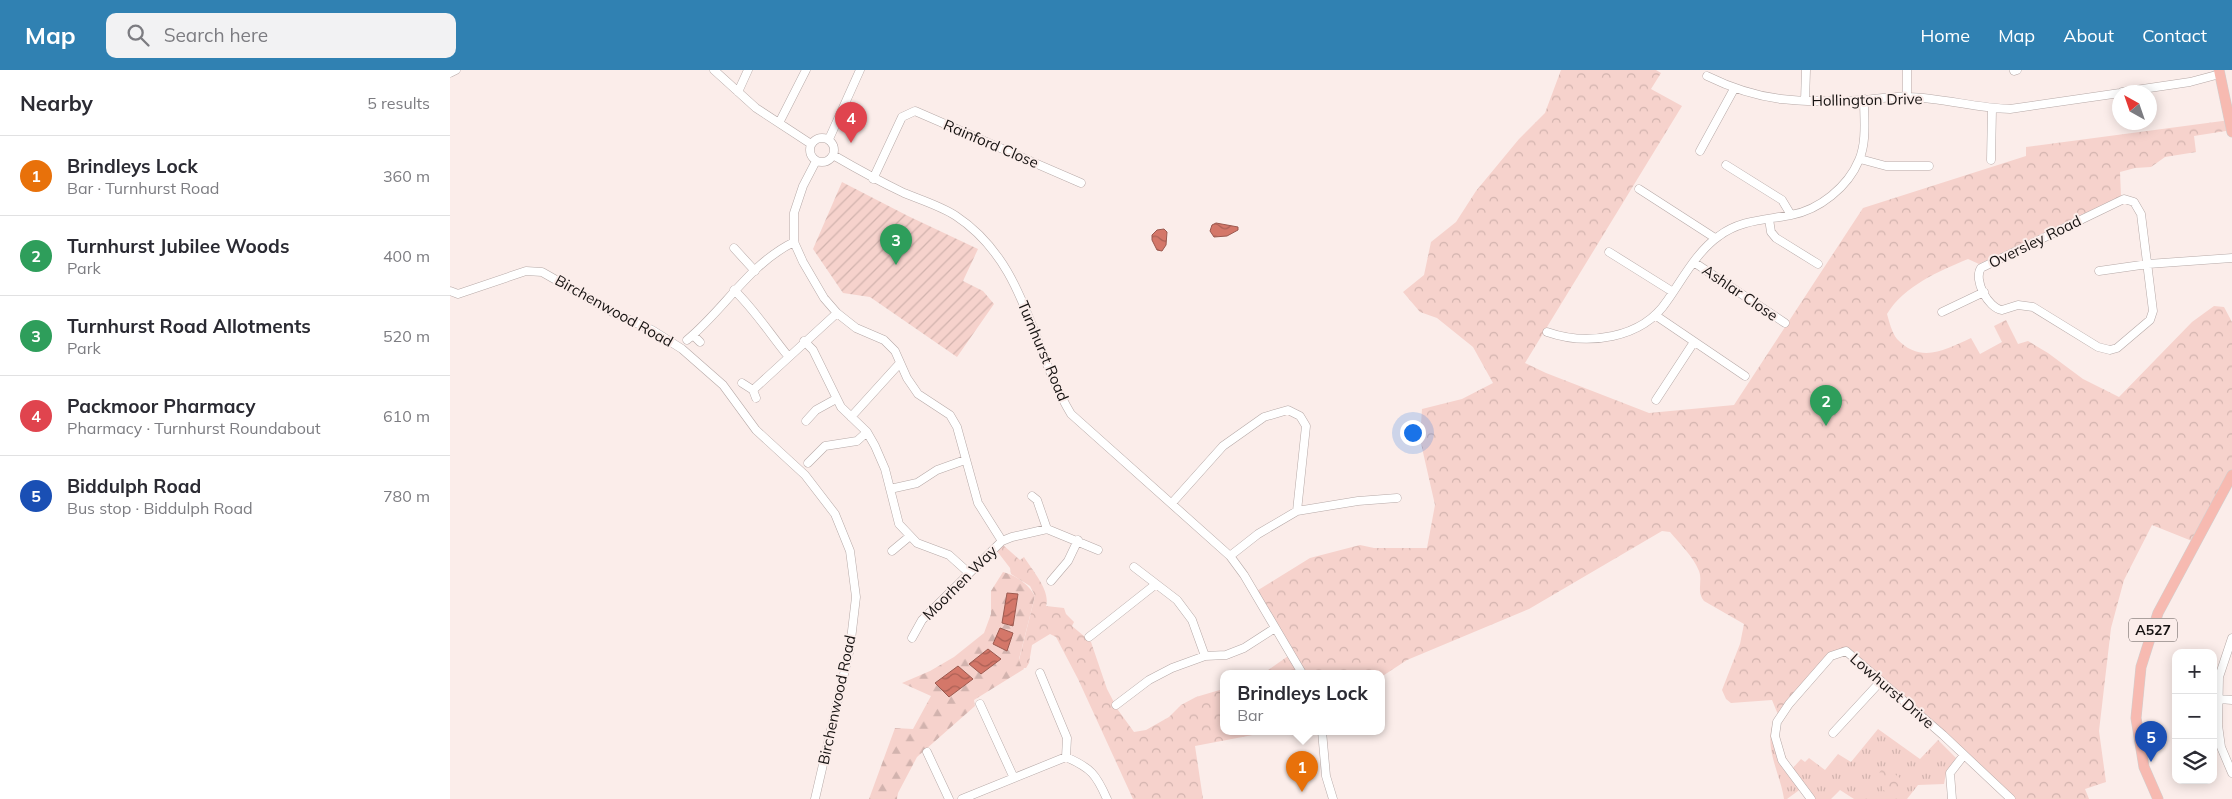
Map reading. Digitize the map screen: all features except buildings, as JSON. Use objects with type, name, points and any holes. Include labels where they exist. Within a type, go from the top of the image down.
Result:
[{"type":"main road","points":[[2220,72],[2230,112],[2232,132]]},
{"type":"main road","name":"A527","points":[[2158,799],[2144,767],[2136,718],[2141,667],[2158,612],[2232,475]]},
{"type":"street","points":[[450,73],[456,70]]},
{"type":"street","points":[[714,70],[756,108],[811,144]]},
{"type":"street","points":[[738,92],[748,70]]},
{"type":"street","points":[[779,123],[806,70]]},
{"type":"street","points":[[828,139],[860,70]]},
{"type":"street","points":[[1805,101],[1806,70]]},
{"type":"street","points":[[1907,97],[1908,70]]},
{"type":"street","name":"Hollington Drive","points":[[2157,87],[2190,82],[2220,72]]},
{"type":"street","name":"Hollington Drive","points":[[1707,76],[1734,89],[1770,99],[1805,101],[1907,97],[1940,99],[1992,109],[2026,108],[2112,94]]},
{"type":"street","points":[[1700,151],[1734,89]]},
{"type":"street","points":[[1547,332],[1574,339],[1609,337],[1638,326],[1655,315],[1715,238],[1736,225],[1791,216],[1827,199],[1845,182],[1860,159],[1864,140],[1864,100]]},
{"type":"street","points":[[1991,160],[1992,109]]},
{"type":"street","name":"Rainford Close","points":[[873,179],[902,117],[915,111],[1080,183]]},
{"type":"street","points":[[816,161],[810,153],[811,144],[817,138],[828,139]]},
{"type":"street","points":[[816,161],[827,161],[833,155],[834,148],[828,139]]},
{"type":"street","name":"Turnhurst Road","points":[[833,155],[873,179],[955,216],[985,240],[1007,271],[1024,305],[1060,396],[1071,414],[1230,556],[1244,575],[1300,670]]},
{"type":"street","points":[[1860,159],[1886,166],[1929,166]]},
{"type":"street","points":[[816,161],[803,186],[794,213],[794,242],[824,298],[856,328],[884,340],[895,351],[918,394],[950,415],[956,427],[978,503],[1002,541],[1047,529],[1078,540],[1098,550]]},
{"type":"street","points":[[1726,165],[1738,169],[1782,200],[1791,216]]},
{"type":"street","points":[[1639,189],[1715,238]]},
{"type":"street","name":"Oversley Road","points":[[2124,199],[2134,202],[2139,207],[2153,311],[2150,320],[2117,348],[2110,350],[2098,347],[2033,307],[2018,305],[2006,310],[1997,309],[1984,292],[1978,275],[1981,268],[2124,199]]},
{"type":"street","points":[[1769,219],[1771,232],[1776,238],[1808,254],[1818,264]]},
{"type":"street","points":[[700,342],[690,337],[734,290],[775,251],[794,242]]},
{"type":"street","points":[[734,248],[755,271]]},
{"type":"street","points":[[1611,257],[1673,292]]},
{"type":"street","points":[[2100,271],[2148,264],[2232,258]]},
{"type":"street","name":"Ashlar Close","points":[[1695,263],[1785,323]]},
{"type":"street","name":"Birchenwood Road","points":[[454,292],[526,271],[542,272],[616,314],[652,330],[682,349],[723,385],[756,430],[804,475],[835,514],[850,552],[856,597],[850,648],[815,799]]},
{"type":"street","points":[[734,290],[756,312],[767,331],[788,356]]},
{"type":"street","points":[[1942,312],[1984,292]]},
{"type":"street","points":[[753,390],[837,312]]},
{"type":"street","points":[[1655,315],[1745,376]]},
{"type":"street","points":[[804,341],[813,350],[836,399],[867,432],[885,468],[900,524],[922,546],[949,555],[970,573]]},
{"type":"street","points":[[1656,400],[1658,389],[1694,342]]},
{"type":"street","points":[[851,417],[900,363]]},
{"type":"street","points":[[742,383],[753,390],[756,398]]},
{"type":"street","points":[[806,421],[816,410],[836,399]]},
{"type":"street","points":[[1172,503],[1223,446],[1264,417],[1288,410],[1300,416],[1306,426],[1297,511]]},
{"type":"street","points":[[808,463],[825,446],[857,441],[867,432]]},
{"type":"street","points":[[890,489],[917,482],[937,470],[965,460]]},
{"type":"street","points":[[1037,497],[1047,529]]},
{"type":"street","points":[[1230,556],[1258,534],[1297,511],[1358,501],[1397,498]]},
{"type":"street","points":[[890,553],[910,536]]},
{"type":"street","points":[[1051,581],[1068,561],[1078,540]]},
{"type":"street","name":"Moorhen Way","points":[[912,638],[915,623],[922,620],[1002,541]]},
{"type":"street","points":[[1134,567],[1176,600],[1192,620],[1205,656]]},
{"type":"street","points":[[1089,638],[1156,584]]},
{"type":"street","points":[[1116,705],[1149,680],[1172,668],[1205,656],[1226,655],[1244,648],[1275,628]]},
{"type":"street","points":[[2232,638],[2219,677],[2218,725],[2221,746],[2232,773]]},
{"type":"street","name":"Lowhurst Drive","points":[[1811,799],[1798,783],[1778,750],[1775,736],[1779,717],[1831,656],[1846,651],[2011,799]]},
{"type":"street","points":[[1040,673],[1067,738],[1066,756]]},
{"type":"street","points":[[1834,732],[1881,682]]},
{"type":"street","points":[[2219,699],[2232,700]]},
{"type":"street","points":[[980,704],[1013,776]]},
{"type":"street","points":[[1322,735],[1326,776],[1333,799]]},
{"type":"street","points":[[927,752],[949,799]]},
{"type":"street","points":[[1952,799],[1950,773],[1964,755]]},
{"type":"street","points":[[962,799],[1013,776],[1066,756],[1087,766],[1097,777],[1107,799]]},
{"type":"green space","points":[[1561,70],[1656,70],[1661,73],[1651,89],[1682,106],[1525,363],[1649,413],[1734,405],[1863,208],[2026,156],[2026,147],[2230,120],[2232,130],[2194,136],[2196,152],[2165,157],[2151,167],[2135,168],[2120,172],[2121,196],[1979,264],[1968,259],[1934,274],[1912,287],[1894,304],[1887,314],[1897,339],[1906,347],[1924,353],[1952,347],[1971,338],[1980,354],[2002,342],[1994,326],[2006,320],[2018,344],[2028,341],[2083,379],[2119,397],[2192,322],[2214,306],[2224,307],[2232,322],[2232,475],[2197,543],[2152,525],[2124,580],[2111,628],[2099,731],[2106,782],[2085,789],[2089,799],[2011,799],[1846,651],[1831,656],[1779,717],[1772,700],[1731,703],[1726,699],[1722,690],[1740,644],[1744,624],[1704,601],[1700,594],[1699,571],[1686,550],[1670,532],[1662,531],[1529,609],[1407,660],[1385,674],[1385,670],[1268,670],[1291,654],[1255,592],[1310,558],[1360,545],[1374,548],[1427,548],[1435,505],[1420,439],[1422,409],[1462,399],[1493,383],[1473,347],[1437,318],[1420,312],[1403,292],[1424,275],[1431,242],[1456,222],[1476,191],[1519,139],[1545,113]]},
{"type":"green space","points":[[842,182],[978,249],[963,281],[983,291],[994,304],[957,357],[870,297],[843,293],[813,249]]},
{"type":"green space","points":[[1003,545],[1020,560],[1024,557],[1043,587],[1047,600],[1046,606],[1064,608],[1066,614],[1074,622],[1072,626],[1091,642],[1107,689],[1118,710],[1134,732],[1146,730],[1169,717],[1181,705],[1196,697],[1220,690],[1220,735],[1253,735],[1195,746],[1203,799],[1133,799],[1078,679],[1056,637],[1050,634],[1032,645],[1029,663],[1026,668],[1022,668],[1019,660],[1035,596],[1030,586],[1011,574],[1010,568],[997,551]]},
{"type":"green space","points":[[1003,572],[1022,581],[1035,596],[1019,659],[1024,669],[974,700],[975,706],[917,757],[898,793],[897,799],[869,799],[895,728],[913,729],[931,696],[902,683],[930,671],[954,657],[984,633],[991,614],[991,591]],"holes":[[[1007,593],[1018,595],[1013,627],[1002,623]]]},
{"type":"green space","points":[[1777,715],[1779,717],[1775,736],[1802,788],[1787,799],[1784,799],[1771,746],[1770,736]]},
{"type":"green space","points":[[1878,729],[1920,759],[1938,740],[1956,758],[1946,773],[1944,784],[1918,785],[1907,799],[1854,799],[1840,790],[1831,799],[1815,799],[1792,769],[1801,759],[1805,762],[1809,758],[1825,770],[1838,754],[1851,762]]},
{"type":"green space","points":[[1884,766],[1900,778],[1900,784],[1892,796],[1882,789],[1883,781],[1879,773]]},
{"type":"water","points":[[1216,223],[1238,227],[1238,230],[1227,236],[1214,237],[1210,231],[1212,225]]},
{"type":"water","points":[[1164,229],[1167,232],[1166,245],[1162,251],[1157,250],[1152,240],[1152,235],[1157,230]]},
{"type":"water","points":[[1007,593],[1018,594],[1013,626],[1002,623]]},
{"type":"water","points":[[1000,628],[1013,633],[1007,651],[993,644]]},
{"type":"water","points":[[988,649],[1001,659],[981,674],[969,664]]},
{"type":"water","points":[[958,666],[973,679],[949,697],[935,683]]},
{"type":"place","name":"Packmoor Pharmacy","points":[[851,143]]},
{"type":"place","name":"Turnhurst Road Allotments","points":[[896,265]]},
{"type":"place","name":"Turnhurst Jubilee Woods","points":[[1826,426]]},
{"type":"place","name":"Biddulph Road","points":[[2151,762]]},
{"type":"place","name":"Brindleys Lock","points":[[1302,792]]}]
